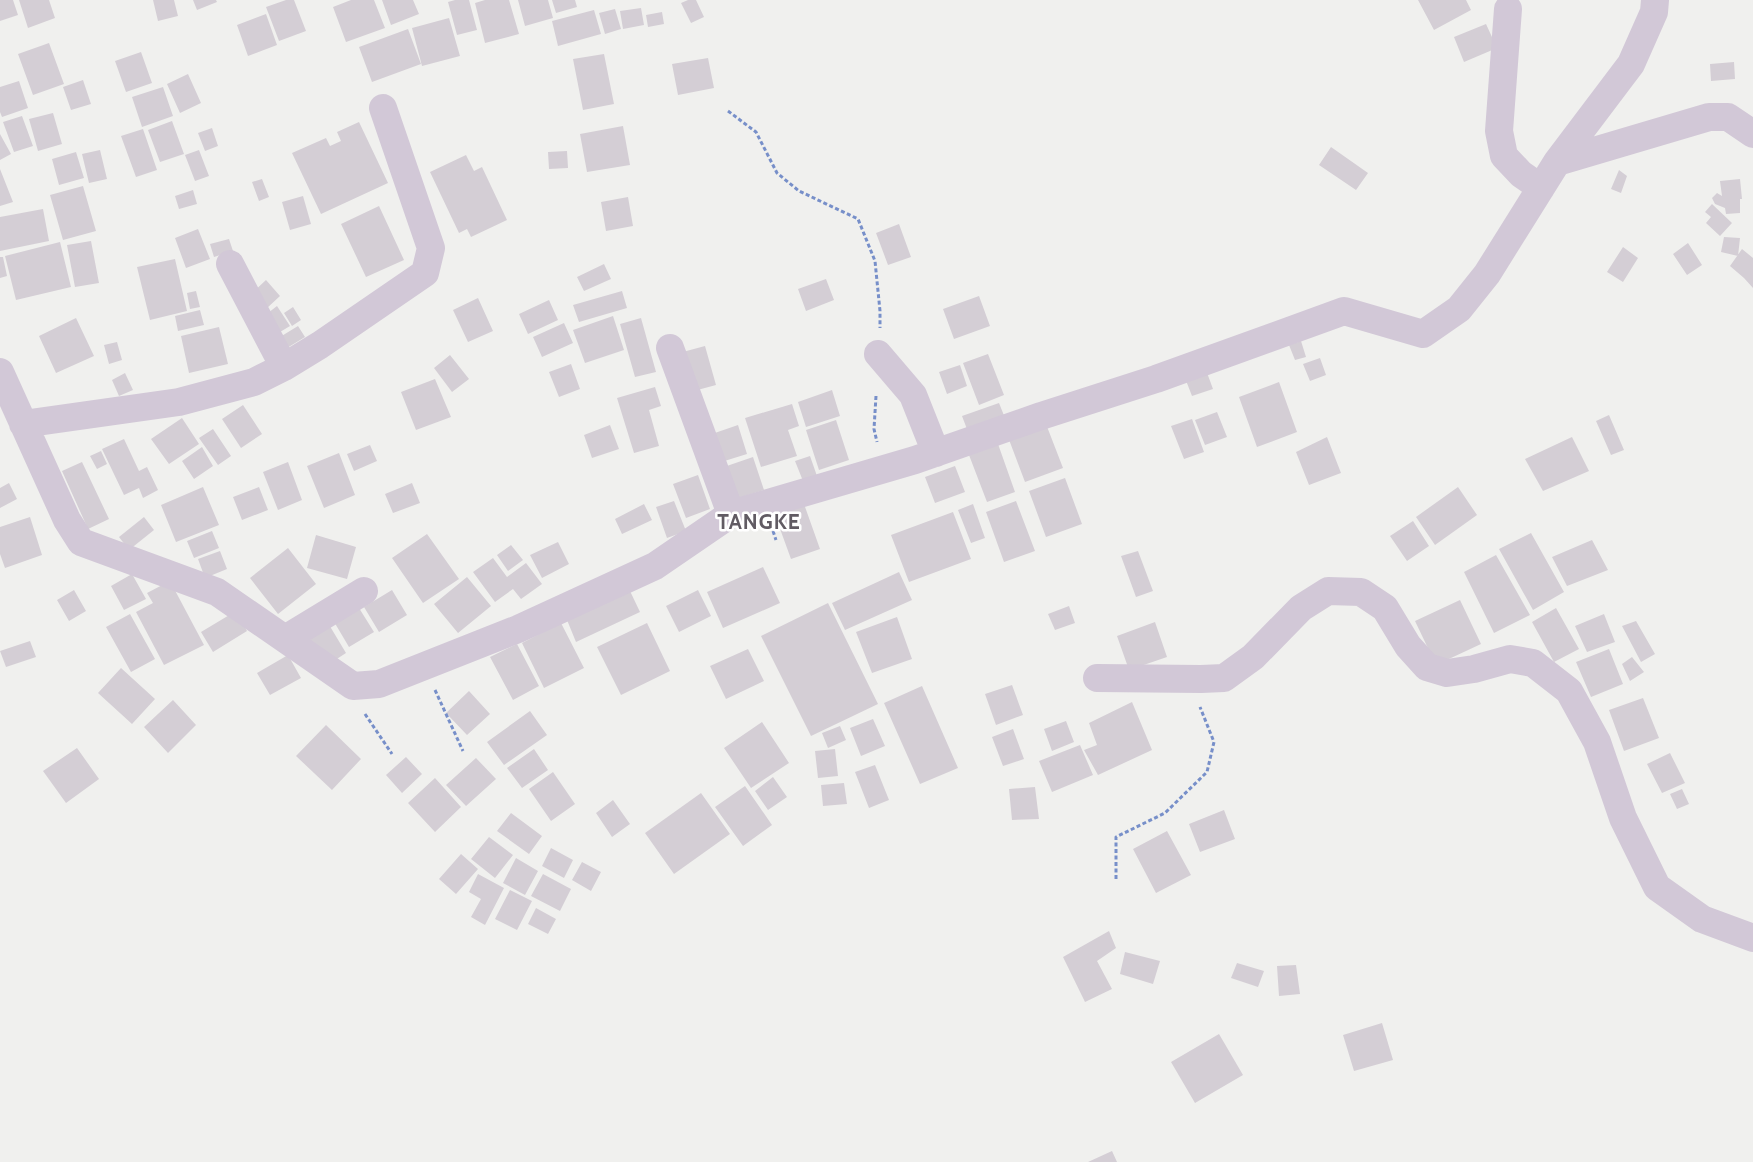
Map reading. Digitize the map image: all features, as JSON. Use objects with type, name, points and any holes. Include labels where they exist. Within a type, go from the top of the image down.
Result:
[{"type":"street","points":[[0,372],[67,520],[81,542],[217,592],[353,686],[379,684],[518,629],[655,566],[731,514],[936,453],[1041,416],[1156,379],[1344,311],[1423,334],[1459,309],[1487,274],[1557,162],[1631,64],[1654,12],[1655,0]]},
{"type":"street","points":[[1508,9],[1499,131],[1504,156],[1521,174],[1541,188]]},
{"type":"street","points":[[23,424],[179,402],[254,382],[284,367],[320,345],[425,273],[431,248],[383,108]]},
{"type":"street","points":[[1557,162],[1709,117],[1728,116],[1753,134]]},
{"type":"street","points":[[230,264],[284,367]]},
{"type":"street","points":[[670,348],[731,514]]},
{"type":"street","points":[[878,354],[912,395],[936,453]]},
{"type":"street","points":[[285,639],[364,591]]},
{"type":"street","points":[[1097,678],[1224,678],[1254,657],[1301,608],[1328,591],[1361,592],[1385,608],[1408,646],[1427,668],[1446,673],[1510,659],[1533,664],[1569,691],[1597,742],[1623,818],[1657,887],[1702,919],[1753,938]]},
{"type":"path","points":[[728,111],[756,132],[776,173],[799,191],[858,220],[875,261],[880,310],[874,429],[884,469]]},
{"type":"path","points":[[424,666],[463,751]]},
{"type":"path","points":[[1116,879],[1116,837],[1165,813],[1207,772],[1214,742],[1199,706],[1201,679]]},
{"type":"path","points":[[353,686],[366,714],[392,754]]},
{"type":"building","points":[[0,0],[13,0],[18,15],[0,21]]},
{"type":"building","points":[[19,0],[49,0],[55,18],[28,28]]},
{"type":"building","points":[[153,0],[174,0],[178,16],[158,21]]},
{"type":"building","points":[[193,0],[216,0],[217,2],[197,10]]},
{"type":"building","points":[[286,0],[294,0],[306,31],[279,41],[266,7]]},
{"type":"building","points":[[351,0],[374,0],[385,28],[346,42],[333,7]]},
{"type":"building","points":[[382,0],[413,0],[419,14],[391,25]]},
{"type":"building","points":[[469,0],[477,30],[457,35],[448,2]]},
{"type":"building","points":[[485,0],[509,0],[519,34],[485,43],[475,3]]},
{"type":"building","points":[[518,0],[548,0],[553,18],[525,26]]},
{"type":"building","points":[[552,0],[575,0],[577,7],[556,13]]},
{"type":"building","points":[[688,0],[696,0],[704,17],[691,23],[681,3]]},
{"type":"building","points":[[1418,0],[1466,0],[1471,10],[1434,30]]},
{"type":"building","points":[[641,8],[644,25],[623,29],[620,11]]},
{"type":"building","points":[[615,9],[621,29],[605,34],[599,13]]},
{"type":"building","points":[[594,10],[601,34],[558,46],[552,21]]},
{"type":"building","points":[[662,12],[664,24],[648,27],[646,15]]},
{"type":"building","points":[[266,14],[277,45],[248,56],[237,25]]},
{"type":"building","points":[[449,18],[460,56],[422,66],[412,28]]},
{"type":"building","points":[[1486,24],[1497,48],[1464,62],[1454,37]]},
{"type":"building","points":[[408,29],[421,64],[372,82],[359,47]]},
{"type":"building","points":[[49,43],[64,84],[33,95],[18,54]]},
{"type":"building","points":[[141,52],[152,83],[126,92],[115,61]]},
{"type":"building","points":[[604,54],[614,104],[583,110],[573,59]]},
{"type":"building","points":[[708,58],[714,88],[678,95],[672,64]]},
{"type":"building","points":[[1734,62],[1735,79],[1711,81],[1710,64]]},
{"type":"building","points":[[188,74],[201,103],[180,113],[167,84]]},
{"type":"building","points":[[83,80],[91,104],[71,110],[63,87]]},
{"type":"building","points":[[19,81],[28,108],[2,117],[0,112],[0,87]]},
{"type":"building","points":[[163,87],[173,116],[142,127],[132,97]]},
{"type":"building","points":[[53,113],[62,144],[38,151],[29,119]]},
{"type":"building","points":[[22,116],[33,146],[14,152],[3,122]]},
{"type":"building","points":[[172,121],[184,154],[160,162],[148,130]]},
{"type":"building","points":[[359,122],[388,183],[321,214],[292,153],[326,138],[330,146],[341,141],[337,132]]},
{"type":"building","points":[[623,126],[630,165],[587,172],[580,134]]},
{"type":"building","points":[[212,128],[218,146],[205,151],[198,133]]},
{"type":"building","points":[[143,129],[157,170],[136,177],[121,136]]},
{"type":"building","points":[[0,134],[11,154],[0,160]]},
{"type":"building","points":[[1331,147],[1368,173],[1356,190],[1319,165]]},
{"type":"building","points":[[100,150],[107,179],[89,183],[82,154]]},
{"type":"building","points":[[199,150],[209,176],[195,181],[185,155]]},
{"type":"building","points":[[567,151],[568,168],[549,169],[548,152]]},
{"type":"building","points":[[76,152],[84,178],[59,185],[52,159]]},
{"type":"building","points":[[466,155],[474,171],[482,167],[507,220],[471,237],[467,229],[459,233],[430,172]]},
{"type":"building","points":[[0,169],[13,202],[0,206]]},
{"type":"building","points":[[1619,170],[1627,176],[1621,193],[1611,189]]},
{"type":"building","points":[[262,179],[269,197],[259,201],[252,182]]},
{"type":"building","points":[[1740,179],[1742,199],[1740,199],[1740,213],[1726,214],[1725,208],[1715,204],[1712,198],[1717,193],[1722,196],[1720,181]]},
{"type":"building","points":[[83,186],[96,231],[63,240],[50,195]]},
{"type":"building","points":[[193,190],[197,204],[179,209],[175,196]]},
{"type":"building","points":[[303,196],[311,224],[290,230],[282,202]]},
{"type":"building","points":[[628,197],[633,226],[606,231],[601,202]]},
{"type":"building","points":[[1712,204],[1732,223],[1720,236],[1706,223],[1711,217],[1705,212]]},
{"type":"building","points":[[379,206],[404,260],[366,277],[341,224]]},
{"type":"building","points":[[43,209],[49,241],[0,251],[0,217]]},
{"type":"building","points":[[899,224],[911,257],[888,265],[876,233]]},
{"type":"building","points":[[198,229],[210,259],[186,268],[175,238]]},
{"type":"building","points":[[1724,237],[1740,238],[1738,256],[1721,252]]},
{"type":"building","points":[[229,239],[233,251],[214,257],[210,244]]},
{"type":"building","points":[[91,241],[99,283],[75,287],[67,245]]},
{"type":"building","points":[[60,242],[71,287],[16,300],[5,256]]},
{"type":"building","points":[[1688,243],[1702,265],[1687,275],[1673,254]]},
{"type":"building","points":[[1623,247],[1638,258],[1623,282],[1607,272]]},
{"type":"building","points":[[1742,249],[1753,258],[1753,288],[1730,266]]},
{"type":"building","points":[[0,257],[3,257],[7,276],[0,278]]},
{"type":"building","points":[[175,259],[187,311],[150,320],[137,267]]},
{"type":"building","points":[[604,264],[611,279],[584,291],[577,277]]},
{"type":"building","points":[[826,279],[834,300],[806,311],[798,289]]},
{"type":"building","points":[[266,280],[280,296],[266,309],[252,293]]},
{"type":"building","points":[[196,291],[200,307],[190,309],[187,293]]},
{"type":"building","points":[[622,291],[627,308],[579,322],[573,305]]},
{"type":"building","points":[[979,296],[990,326],[954,339],[943,309]]},
{"type":"building","points":[[478,298],[493,331],[468,342],[453,310]]},
{"type":"building","points":[[549,300],[558,320],[528,334],[519,314]]},
{"type":"building","points":[[277,306],[290,326],[280,332],[268,313]]},
{"type":"building","points":[[293,307],[301,320],[292,326],[284,313]]},
{"type":"building","points":[[200,310],[204,325],[178,331],[175,316]]},
{"type":"building","points":[[613,316],[624,350],[585,363],[573,330]]},
{"type":"building","points":[[76,318],[94,356],[56,373],[39,336]]},
{"type":"building","points":[[641,318],[656,372],[635,377],[620,324]]},
{"type":"building","points":[[564,323],[573,343],[542,357],[533,337]]},
{"type":"building","points":[[298,326],[305,337],[287,348],[280,337]]},
{"type":"building","points":[[219,327],[228,364],[189,373],[181,336]]},
{"type":"building","points":[[1301,341],[1306,357],[1295,360],[1289,345]]},
{"type":"building","points":[[117,342],[122,360],[109,364],[104,345]]},
{"type":"building","points":[[705,346],[716,385],[690,392],[679,353]]},
{"type":"building","points":[[988,354],[1004,395],[979,405],[963,363]]},
{"type":"building","points":[[450,355],[469,379],[452,392],[434,368]]},
{"type":"building","points":[[1320,358],[1326,375],[1310,381],[1303,364]]},
{"type":"building","points":[[571,364],[580,389],[559,397],[549,372]]},
{"type":"building","points":[[960,365],[967,386],[947,394],[939,372]]},
{"type":"building","points":[[1206,370],[1213,389],[1192,396],[1185,378]]},
{"type":"building","points":[[125,373],[133,390],[119,396],[112,380]]},
{"type":"building","points":[[435,379],[451,417],[416,430],[401,392]]},
{"type":"building","points":[[1279,382],[1297,432],[1257,447],[1239,397]]},
{"type":"building","points":[[655,387],[661,406],[649,410],[659,446],[634,453],[617,398]]},
{"type":"building","points":[[832,390],[840,416],[806,427],[798,402]]},
{"type":"building","points":[[999,403],[1007,423],[970,437],[962,416]]},
{"type":"building","points":[[792,404],[799,426],[788,430],[797,456],[761,467],[745,418]]},
{"type":"building","points":[[243,405],[262,434],[241,448],[222,419]]},
{"type":"building","points":[[1217,412],[1227,437],[1205,445],[1195,420]]},
{"type":"building","points":[[1609,415],[1624,450],[1611,455],[1596,421]]},
{"type":"building","points":[[182,418],[199,444],[169,464],[151,439]]},
{"type":"building","points":[[1192,419],[1204,452],[1184,459],[1171,426]]},
{"type":"building","points":[[836,420],[849,460],[819,470],[806,430]]},
{"type":"building","points":[[1046,424],[1063,468],[1025,482],[1008,437]]},
{"type":"building","points":[[610,425],[619,449],[592,458],[584,435]]},
{"type":"building","points":[[738,425],[747,454],[718,463],[709,435]]},
{"type":"building","points":[[213,429],[231,456],[218,465],[199,438]]},
{"type":"building","points":[[1327,437],[1341,473],[1309,485],[1296,452]]},
{"type":"building","points":[[1572,437],[1589,471],[1543,491],[1525,459]]},
{"type":"building","points":[[124,439],[139,471],[147,467],[158,490],[143,498],[139,488],[124,495],[102,449]]},
{"type":"building","points":[[998,444],[1015,492],[987,502],[969,455]]},
{"type":"building","points":[[370,445],[377,461],[354,471],[347,454]]},
{"type":"building","points":[[202,447],[213,466],[194,479],[182,461]]},
{"type":"building","points":[[101,451],[107,464],[97,469],[90,456]]},
{"type":"building","points":[[339,453],[355,495],[324,508],[307,466]]},
{"type":"building","points":[[810,456],[817,476],[803,481],[795,461]]},
{"type":"building","points":[[753,457],[764,490],[732,500],[721,468]]},
{"type":"building","points":[[82,462],[109,519],[88,529],[62,471]]},
{"type":"building","points":[[288,462],[302,500],[278,510],[263,472]]},
{"type":"building","points":[[955,466],[965,492],[935,503],[925,477]]},
{"type":"building","points":[[698,475],[710,509],[686,518],[673,484]]},
{"type":"building","points":[[1065,478],[1082,524],[1046,537],[1029,491]]},
{"type":"building","points":[[9,483],[17,499],[0,508],[0,488]]},
{"type":"building","points":[[412,483],[420,503],[393,513],[385,494]]},
{"type":"building","points":[[203,487],[219,525],[176,542],[161,505]]},
{"type":"building","points":[[259,487],[268,510],[242,520],[233,497]]},
{"type":"building","points":[[1458,487],[1477,515],[1435,545],[1416,517]]},
{"type":"building","points":[[674,501],[686,531],[667,538],[656,507]]},
{"type":"building","points":[[1016,501],[1035,551],[1004,562],[986,512]]},
{"type":"building","points":[[644,504],[652,520],[622,534],[615,519]]},
{"type":"building","points":[[804,504],[820,549],[791,559],[775,515]]},
{"type":"building","points":[[973,504],[985,538],[971,543],[958,510]]},
{"type":"building","points":[[953,512],[971,559],[909,582],[891,535]]},
{"type":"building","points":[[30,517],[42,555],[5,568],[0,554],[0,527]]},
{"type":"building","points":[[144,517],[154,530],[129,550],[119,537]]},
{"type":"building","points":[[1413,521],[1429,546],[1407,561],[1390,536]]},
{"type":"building","points":[[212,531],[219,548],[194,558],[187,541]]},
{"type":"building","points":[[1531,533],[1564,592],[1533,610],[1499,549]]},
{"type":"building","points":[[427,534],[459,579],[423,603],[392,558]]},
{"type":"building","points":[[316,535],[356,547],[347,579],[307,568]]},
{"type":"building","points":[[1592,540],[1608,570],[1567,586],[1552,557]]},
{"type":"building","points":[[558,542],[569,564],[542,578],[530,555]]},
{"type":"building","points":[[511,545],[523,560],[508,571],[497,555]]},
{"type":"building","points":[[288,548],[316,584],[278,614],[250,578]]},
{"type":"building","points":[[220,551],[227,569],[205,578],[198,559]]},
{"type":"building","points":[[1138,551],[1153,591],[1136,597],[1121,556]]},
{"type":"building","points":[[1496,555],[1530,615],[1494,633],[1464,572]]},
{"type":"building","points":[[493,558],[507,577],[526,563],[542,584],[521,599],[513,589],[495,602],[473,572]]},
{"type":"building","points":[[763,567],[780,603],[723,628],[707,592]]},
{"type":"building","points":[[899,572],[912,600],[845,630],[832,603]]},
{"type":"building","points":[[132,574],[146,599],[124,610],[111,586]]},
{"type":"building","points":[[467,577],[491,606],[458,633],[434,604]]},
{"type":"building","points":[[170,581],[204,645],[164,665],[136,612],[153,603],[147,593]]},
{"type":"building","points":[[74,590],[86,611],[69,621],[57,600]]},
{"type":"building","points":[[392,590],[407,615],[379,632],[364,607]]},
{"type":"building","points":[[698,590],[711,616],[679,632],[666,606]]},
{"type":"building","points":[[630,591],[640,612],[576,642],[567,620]]},
{"type":"building","points":[[354,600],[374,632],[349,647],[330,615]]},
{"type":"building","points":[[1460,600],[1481,644],[1436,665],[1415,621]]},
{"type":"building","points":[[828,603],[878,704],[811,736],[761,636]]},
{"type":"building","points":[[1069,606],[1075,623],[1055,630],[1048,614]]},
{"type":"building","points":[[1556,608],[1579,649],[1554,662],[1532,622]]},
{"type":"building","points":[[236,611],[247,631],[213,652],[201,632]]},
{"type":"building","points":[[130,614],[155,659],[131,672],[106,627]]},
{"type":"building","points":[[1604,614],[1615,642],[1587,652],[1575,626]]},
{"type":"building","points":[[897,617],[912,659],[872,673],[856,632]]},
{"type":"building","points":[[325,618],[346,653],[326,666],[305,631]]},
{"type":"building","points":[[1636,621],[1655,654],[1641,662],[1622,626]]},
{"type":"building","points":[[1155,622],[1167,657],[1129,670],[1117,636]]},
{"type":"building","points":[[561,623],[584,668],[544,688],[522,643]]},
{"type":"building","points":[[647,623],[670,671],[621,695],[597,647]]},
{"type":"building","points":[[30,641],[36,657],[6,667],[0,651]]},
{"type":"building","points":[[517,644],[539,686],[513,700],[490,657]]},
{"type":"building","points":[[748,649],[764,681],[726,699],[710,666]]},
{"type":"building","points":[[1609,649],[1623,684],[1591,697],[1576,662]]},
{"type":"building","points":[[288,655],[301,678],[270,695],[257,673]]},
{"type":"building","points":[[1632,657],[1644,672],[1630,681],[1622,664]]},
{"type":"building","points":[[121,668],[155,699],[132,724],[98,693]]},
{"type":"building","points":[[1012,685],[1023,715],[996,725],[985,694]]},
{"type":"building","points":[[922,686],[958,768],[920,784],[884,703]]},
{"type":"building","points":[[469,691],[490,714],[467,735],[446,713]]},
{"type":"building","points":[[1643,698],[1659,738],[1624,751],[1609,710]]},
{"type":"building","points":[[173,700],[196,725],[168,753],[144,727]]},
{"type":"building","points":[[1132,702],[1152,750],[1098,775],[1084,750],[1097,745],[1089,723]]},
{"type":"building","points":[[530,711],[547,735],[504,765],[487,742]]},
{"type":"building","points":[[873,719],[885,746],[861,756],[850,728]]},
{"type":"building","points":[[1066,721],[1074,742],[1052,751],[1044,729]]},
{"type":"building","points":[[762,722],[789,763],[751,788],[724,748]]},
{"type":"building","points":[[326,725],[361,759],[332,790],[296,756]]},
{"type":"building","points":[[840,726],[846,740],[828,748],[822,733]]},
{"type":"building","points":[[1013,729],[1024,759],[1003,766],[992,737]]},
{"type":"building","points":[[1080,745],[1093,775],[1052,792],[1039,761]]},
{"type":"building","points":[[77,748],[99,779],[66,803],[43,771]]},
{"type":"building","points":[[534,749],[548,770],[522,788],[507,768]]},
{"type":"building","points":[[835,749],[838,776],[818,778],[815,751]]},
{"type":"building","points":[[1670,753],[1685,783],[1662,793],[1647,764]]},
{"type":"building","points":[[406,757],[422,774],[402,793],[386,775]]},
{"type":"building","points":[[476,758],[496,779],[466,806],[446,785]]},
{"type":"building","points":[[875,765],[889,800],[869,808],[855,772]]},
{"type":"building","points":[[553,772],[575,804],[551,821],[529,789]]},
{"type":"building","points":[[773,777],[787,797],[768,810],[755,791]]},
{"type":"building","points":[[435,778],[461,807],[435,832],[408,803]]},
{"type":"building","points":[[844,783],[847,804],[823,806],[821,785]]},
{"type":"building","points":[[745,786],[772,825],[743,846],[715,807]]},
{"type":"building","points":[[1035,787],[1039,819],[1012,820],[1009,789]]},
{"type":"building","points":[[1682,789],[1689,804],[1677,809],[1670,794]]},
{"type":"building","points":[[701,793],[730,834],[674,874],[645,833]]},
{"type":"building","points":[[613,800],[630,824],[612,837],[596,813]]},
{"type":"building","points":[[1224,810],[1235,839],[1200,852],[1189,824]]},
{"type":"building","points":[[511,813],[542,836],[529,854],[497,831]]},
{"type":"building","points":[[1167,831],[1191,875],[1156,893],[1133,849]]},
{"type":"building","points":[[489,837],[513,855],[495,878],[471,859]]},
{"type":"building","points":[[551,848],[573,860],[564,878],[542,866]]},
{"type":"building","points":[[461,854],[478,869],[456,894],[439,879]]},
{"type":"building","points":[[516,858],[538,871],[525,895],[503,883]]},
{"type":"building","points":[[582,862],[601,872],[591,891],[572,880]]},
{"type":"building","points":[[478,874],[504,888],[485,925],[471,917],[481,899],[469,892]]},
{"type":"building","points":[[543,874],[571,889],[560,911],[531,896]]},
{"type":"building","points":[[510,890],[532,901],[517,930],[495,919]]},
{"type":"building","points":[[536,908],[556,919],[548,934],[528,924]]},
{"type":"building","points":[[1109,931],[1116,948],[1097,961],[1112,989],[1085,1002],[1063,957]]},
{"type":"building","points":[[1125,952],[1160,961],[1153,984],[1120,974]]},
{"type":"building","points":[[1237,963],[1264,971],[1258,987],[1231,978]]},
{"type":"building","points":[[1296,965],[1300,994],[1279,996],[1277,966]]},
{"type":"building","points":[[1382,1023],[1393,1060],[1354,1071],[1343,1035]]},
{"type":"building","points":[[1219,1034],[1243,1075],[1195,1103],[1171,1062]]},
{"type":"building","points":[[1112,1151],[1117,1162],[1088,1162]]},
{"type":"district","name":"TANGKE","points":[[759,521]]}]
